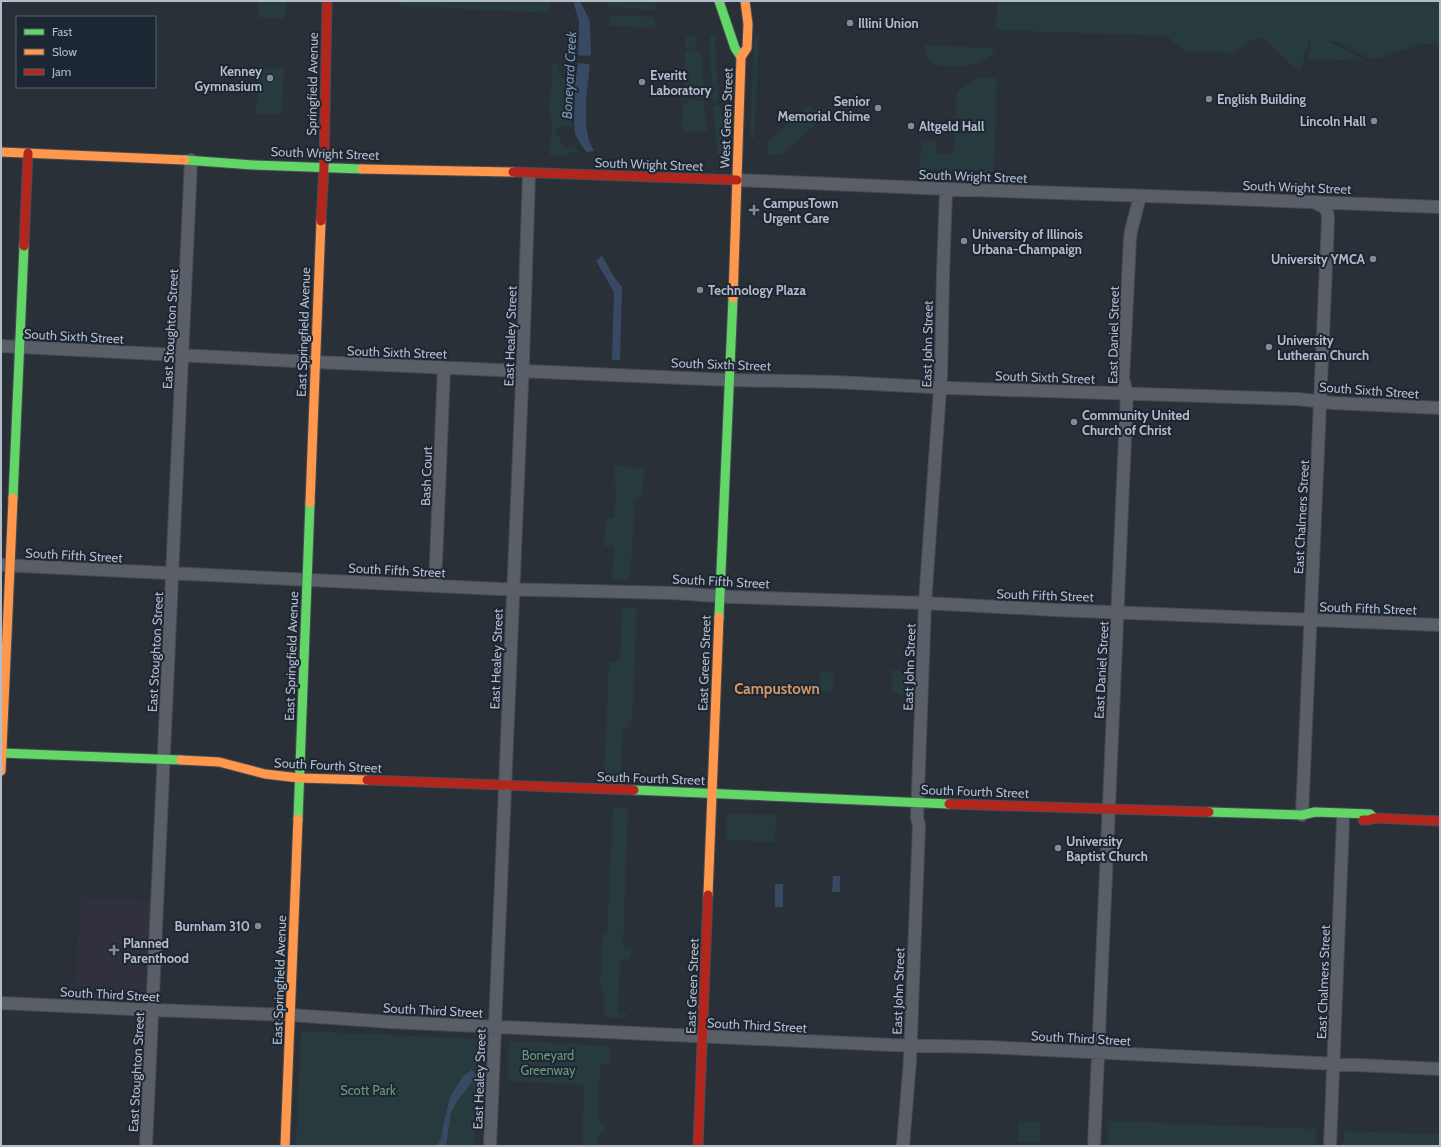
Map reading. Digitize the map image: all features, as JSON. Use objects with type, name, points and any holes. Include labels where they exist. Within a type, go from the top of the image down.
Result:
[{"type":"street","name":"Springfield Avenue","points":[[324,167],[327,1]]},
{"type":"street","name":"West Green Street","points":[[718,1],[735,48],[741,58]]},
{"type":"street","name":"West Green Street","points":[[737,180],[741,58],[747,48],[748,24],[745,1]]},
{"type":"street","name":"South Wright Street","points":[[1,152],[191,160],[254,165],[737,180],[1440,207]]},
{"type":"street","points":[[1,771],[6,566],[20,347],[28,153]]},
{"type":"street","name":"East Stoughton Street","points":[[146,1146],[191,160]]},
{"type":"street","name":"East Springfield Avenue","points":[[285,1146],[306,580],[324,167]]},
{"type":"street","name":"East Healey Street","points":[[490,1146],[529,174]]},
{"type":"street","name":"East Green Street","points":[[698,1146],[713,793],[719,596],[730,380],[737,180]]},
{"type":"street","name":"East John Street","points":[[903,1146],[910,1046],[919,824],[917,818],[925,603],[941,387],[946,189]]},
{"type":"street","name":"East Daniel Street","points":[[1094,1146],[1127,393],[1124,379],[1130,239],[1140,196]]},
{"type":"street","points":[[1315,203],[1322,205],[1325,208],[1328,214],[1328,220]]},
{"type":"street","points":[[1328,220],[1333,210],[1340,203]]},
{"type":"street","name":"East Chalmers Street","points":[[1302,815],[1328,220]]},
{"type":"street","name":"South Sixth Street","points":[[1,346],[444,368],[730,380],[836,382],[1297,399],[1334,403],[1440,408]]},
{"type":"street","name":"Bash Court","points":[[435,586],[444,368]]},
{"type":"street","name":"South Fifth Street","points":[[6,566],[435,586],[659,592],[719,596],[925,603],[1440,625]]},
{"type":"street","name":"South Fourth Street","points":[[1,753],[219,762],[265,774],[299,778],[713,793],[918,803],[1302,815],[1315,812],[1370,814],[1374,818]]},
{"type":"street","name":"South Fourth Street","points":[[1302,815],[1314,819],[1369,820],[1374,818],[1440,821]]},
{"type":"street","name":"East Chalmers Street","points":[[1330,1146],[1343,820]]},
{"type":"street","name":"South Third Street","points":[[1,1002],[290,1015],[495,1027],[910,1046],[987,1047],[1440,1068]]},
{"type":"shaded area","name":"Planned Parenthood","points":[[80,897],[153,901],[147,999],[144,1003],[75,999]]},
{"type":"green space","points":[[259,1],[286,1],[285,19],[259,18]]},
{"type":"green space","points":[[401,1],[550,1],[549,13],[401,6]]},
{"type":"green space","points":[[608,1],[656,1],[655,10],[608,7]]},
{"type":"green space","points":[[997,1],[1440,1],[1440,44],[1417,44],[1416,46],[1376,59],[1369,58],[1341,44],[1340,41],[1327,41],[1367,61],[1307,59],[1312,41],[1309,40],[1300,73],[1268,42],[1268,39],[1253,39],[1233,53],[1184,51],[1167,36],[996,30]]},
{"type":"green space","points":[[610,15],[655,17],[655,28],[609,26]]},
{"type":"green space","points":[[709,35],[715,35],[718,101],[713,102]]},
{"type":"green space","points":[[687,36],[695,37],[695,49],[685,48],[685,40]]},
{"type":"green space","points":[[754,36],[759,36],[754,139],[750,139]]},
{"type":"green space","points":[[925,45],[991,48],[995,51],[990,56],[978,63],[958,67],[943,66],[933,64],[928,60]]},
{"type":"green space","points":[[685,50],[701,52],[704,90],[701,93],[687,93],[687,89],[684,88]]},
{"type":"green space","points":[[557,64],[558,73],[562,77],[567,79],[574,78],[570,117],[573,128],[560,126],[555,132],[556,135],[559,135],[564,149],[568,149],[572,146],[576,147],[579,153],[569,152],[569,156],[551,155],[549,153],[552,128],[549,107],[552,77],[551,65]]},
{"type":"green space","points":[[258,67],[284,68],[282,115],[256,114]]},
{"type":"green space","points":[[977,77],[997,78],[994,172],[920,169],[921,139],[937,140],[936,153],[954,154],[956,96],[958,91]]},
{"type":"green space","points":[[687,99],[704,102],[706,132],[682,131],[683,103],[687,103]]},
{"type":"green space","points":[[719,105],[726,132],[726,145],[723,159],[718,159],[713,106]]},
{"type":"green space","points":[[810,105],[822,119],[781,155],[768,155],[768,141]]},
{"type":"green space","points":[[615,466],[644,468],[642,496],[635,500],[630,580],[612,579],[614,547],[604,546],[606,518],[614,518],[616,488],[614,479]]},
{"type":"green space","points":[[622,607],[637,608],[632,722],[629,721],[628,728],[622,728],[621,781],[608,780],[604,773],[609,662],[620,662]]},
{"type":"green space","points":[[892,670],[907,671],[907,694],[892,693]]},
{"type":"green space","points":[[820,672],[834,673],[832,693],[818,692]]},
{"type":"green space","points":[[613,807],[628,808],[623,948],[631,949],[631,959],[620,959],[618,1013],[627,1014],[627,1018],[604,1017],[604,997],[600,986],[603,934],[607,934]]},
{"type":"green space","points":[[727,813],[776,815],[775,842],[727,840]]},
{"type":"green space","name":"Scott Park","points":[[301,1031],[481,1039],[480,1063],[483,1071],[483,1085],[476,1097],[474,1146],[296,1146]]},
{"type":"green space","name":"Boneyard Greenway","points":[[509,1041],[611,1046],[610,1063],[600,1066],[598,1121],[605,1126],[605,1132],[598,1135],[597,1146],[582,1146],[584,1085],[507,1081]]},
{"type":"green space","points":[[1019,1121],[1040,1122],[1040,1143],[1018,1142]]},
{"type":"green space","points":[[1109,1121],[1316,1129],[1316,1146],[1107,1146]]},
{"type":"green space","points":[[1344,1131],[1440,1134],[1440,1146],[1343,1146]]},
{"type":"water","points":[[573,1],[580,1],[589,19],[590,25],[591,53],[586,101],[586,127],[589,141],[594,151],[587,153],[575,134],[574,124],[579,21]]},
{"type":"water","points":[[602,256],[614,277],[622,287],[620,360],[612,360],[614,292],[596,261]]},
{"type":"water","points":[[833,876],[840,876],[840,892],[832,892]]},
{"type":"water","points":[[775,884],[783,884],[783,907],[775,907]]},
{"type":"water","points":[[472,1070],[480,1079],[475,1083],[472,1082],[458,1100],[451,1113],[446,1146],[437,1146],[441,1138],[450,1097],[464,1075]]},
{"type":"pier","points":[[576,55],[592,56],[591,64],[576,63]]},
{"type":"traffic: fast","points":[[719,1],[735,48],[741,57]]},
{"type":"traffic: fast","points":[[185,160],[253,165],[362,169]]},
{"type":"traffic: fast","points":[[13,498],[24,246]]},
{"type":"traffic: fast","points":[[719,617],[733,298]]},
{"type":"traffic: fast","points":[[298,819],[310,503]]},
{"type":"traffic: fast","points":[[1,753],[181,760]]},
{"type":"traffic: fast","points":[[634,790],[949,804]]},
{"type":"traffic: fast","points":[[1209,812],[1302,815],[1315,812],[1370,814],[1374,818]]},
{"type":"traffic: slow","points":[[733,298],[741,57],[747,48],[748,24],[745,1]]},
{"type":"traffic: slow","points":[[1,152],[185,160]]},
{"type":"traffic: slow","points":[[362,169],[513,172]]},
{"type":"traffic: slow","points":[[310,503],[321,221]]},
{"type":"traffic: slow","points":[[1,771],[13,498]]},
{"type":"traffic: slow","points":[[708,895],[719,617]]},
{"type":"traffic: slow","points":[[181,760],[219,762],[265,774],[299,778],[367,780]]},
{"type":"traffic: slow","points":[[285,1146],[298,819]]},
{"type":"traffic: jam","points":[[321,221],[324,167],[327,1]]},
{"type":"traffic: jam","points":[[24,246],[28,153]]},
{"type":"traffic: jam","points":[[513,172],[737,180]]},
{"type":"traffic: jam","points":[[367,780],[634,790]]},
{"type":"traffic: jam","points":[[949,804],[1209,812]]},
{"type":"traffic: jam","points":[[1363,820],[1374,818],[1440,821]]},
{"type":"traffic: jam","points":[[698,1146],[708,895]]},
{"type":"place","name":"Illini Union","points":[[850,23]]},
{"type":"place","name":"Kenney Gymnasium","points":[[270,78]]},
{"type":"place","name":"Everitt Laboratory","points":[[642,82]]},
{"type":"place","name":"English Building","points":[[1209,99]]},
{"type":"place","name":"Senior Memorial Chime","points":[[878,108]]},
{"type":"place","name":"Lincoln Hall","points":[[1374,121]]},
{"type":"place","name":"Altgeld Hall","points":[[911,126]]},
{"type":"place","name":"CampusTown Urgent Care","points":[[754,210]]},
{"type":"place","name":"University of Illinois Urbana-Champaign","points":[[964,241]]},
{"type":"place","name":"University YMCA","points":[[1373,259]]},
{"type":"place","name":"Technology Plaza","points":[[700,290]]},
{"type":"place","name":"University Lutheran Church","points":[[1269,347]]},
{"type":"place","name":"Community United Church of Christ","points":[[1074,422]]},
{"type":"place","name":"University Baptist Church","points":[[1058,848]]},
{"type":"place","name":"Burnham 310","points":[[258,926]]},
{"type":"place","name":"Planned Parenthood","points":[[114,950]]},
{"type":"district","name":"Campustown","points":[[777,689]]},
{"type":"water label","name":"Boneyard Creek","points":[[569,75]]}]
